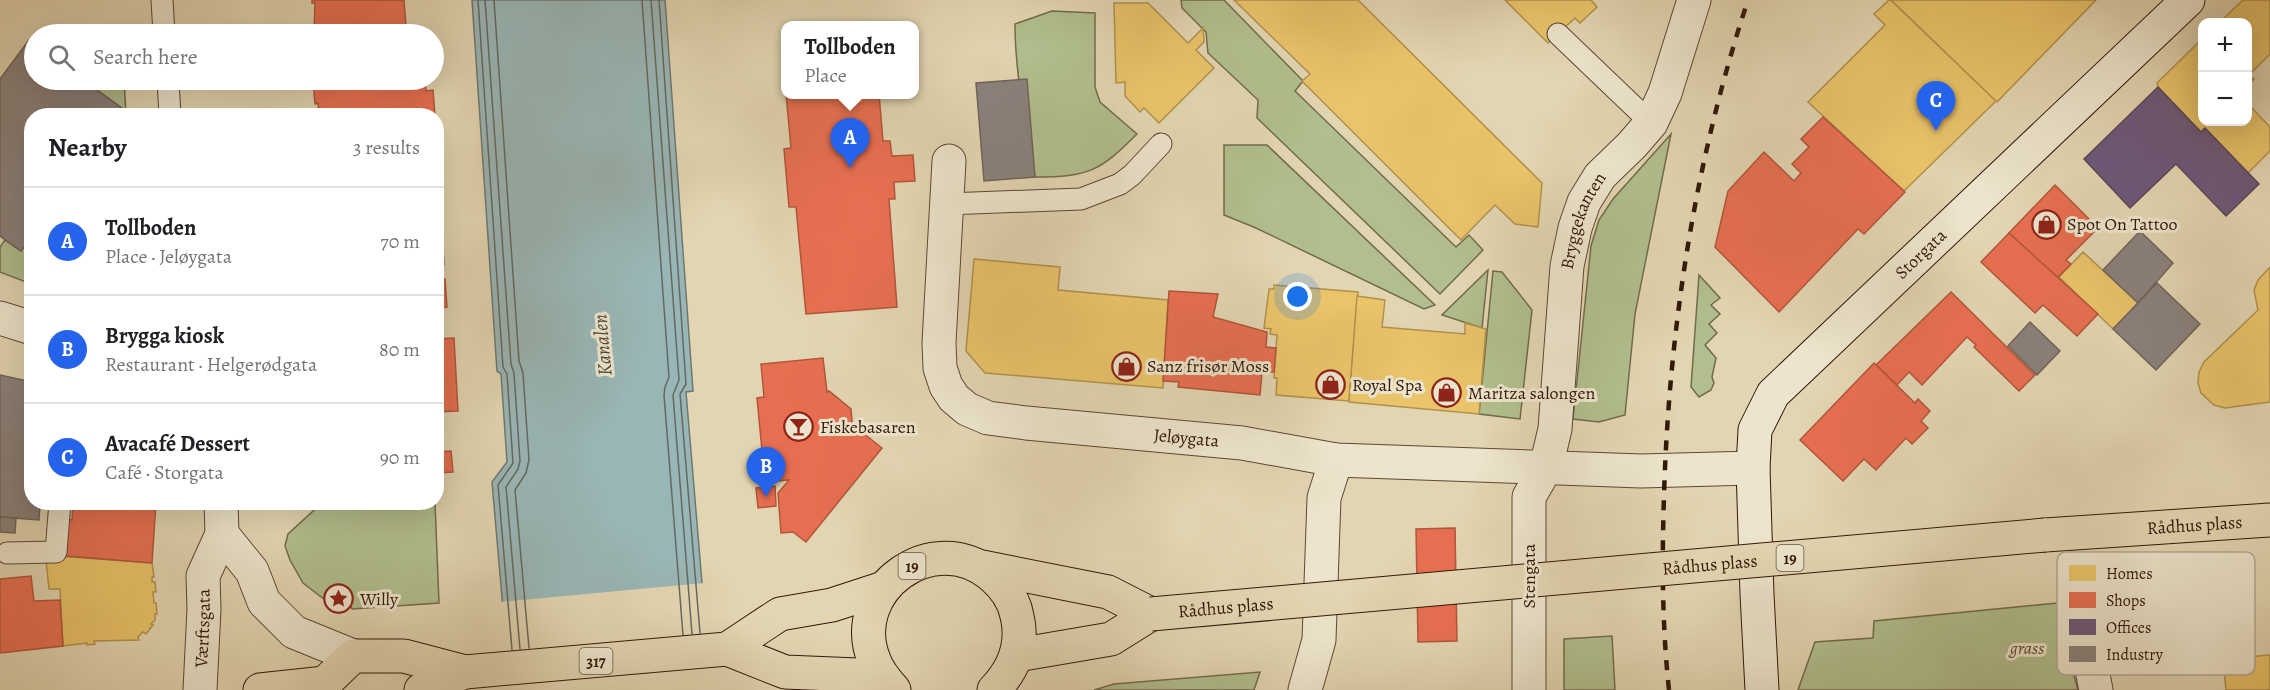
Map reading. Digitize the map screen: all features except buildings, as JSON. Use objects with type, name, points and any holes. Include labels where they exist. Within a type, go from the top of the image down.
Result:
[{"type":"main road","name":"Rådhus plass","points":[[1017,655],[1111,639],[1151,614],[2045,535],[2270,520]]},
{"type":"main road","name":"19","points":[[888,683],[873,659],[869,641],[874,604],[884,588],[900,572],[919,562],[940,558],[962,560],[982,567],[1108,592],[1151,614]]},
{"type":"main road","name":"19","points":[[982,567],[1002,584],[1015,605],[1020,629],[1017,655],[1006,677],[994,690]]},
{"type":"main road","name":"317","points":[[727,649],[780,614],[832,605],[884,588]]},
{"type":"main road","name":"317","points":[[421,690],[465,672],[727,649],[785,672],[888,683]]},
{"type":"main road","name":"317","points":[[353,656],[404,656],[465,672]]},
{"type":"main road","points":[[260,690],[331,686],[353,656]]},
{"type":"street","name":"Bryggekanten","points":[[1546,467],[1555,429],[1567,266],[1575,228],[1584,202],[1600,176],[1651,123],[1665,93],[1694,0]]},
{"type":"street","name":"Storgata","points":[[1762,690],[1753,468],[1755,430],[1773,394],[2188,0]]},
{"type":"street","name":"Jeløygata","points":[[949,161],[939,343],[940,369],[945,386],[954,398],[967,409],[988,418],[1242,443],[1336,460],[1665,471],[1753,468]]},
{"type":"street","points":[[0,318],[24,326]]},
{"type":"street","points":[[1305,690],[1319,640],[1324,498],[1336,460]]},
{"type":"street","name":"Stengata","points":[[1529,690],[1529,497],[1546,467]]},
{"type":"street","name":"Værftsgata","points":[[221,518],[252,571],[264,602],[294,632],[353,656]]},
{"type":"street","name":"Værftsgata","points":[[200,690],[204,609],[202,576],[221,518]]},
{"type":"street","points":[[2093,675],[2096,690]]},
{"type":"lane","points":[[162,0],[163,24]]},
{"type":"lane","points":[[1558,34],[1651,123]]},
{"type":"lane","points":[[169,90],[170,108]]},
{"type":"lane","points":[[947,204],[1081,199],[1120,184],[1132,175],[1161,144]]},
{"type":"lane","points":[[7,553],[57,552],[60,510]]},
{"type":"green space","points":[[1181,0],[1224,0],[1303,81],[1295,91],[1456,247],[1469,235],[1483,250],[1440,294],[1257,118],[1258,100],[1208,53],[1206,32],[1182,8]]},
{"type":"green space","points":[[1052,11],[1095,13],[1095,87],[1100,102],[1137,134],[1103,164],[1092,169],[1069,175],[1035,177],[1019,81],[1015,24]]},
{"type":"green space","points":[[97,90],[125,90],[126,108],[121,108]]},
{"type":"green space","points":[[1671,134],[1635,314],[1625,415],[1599,422],[1573,419],[1591,246],[1599,220],[1613,199]]},
{"type":"green space","points":[[1224,145],[1267,145],[1435,305],[1424,309],[1256,228],[1224,215]]},
{"type":"green space","points":[[5,240],[21,251],[24,247],[24,281],[0,272],[0,247]]},
{"type":"green space","points":[[1488,270],[1482,328],[1442,315]]},
{"type":"green space","points":[[1493,271],[1502,272],[1532,310],[1520,419],[1479,414]]},
{"type":"green space","points":[[1699,275],[1720,298],[1711,305],[1720,314],[1709,324],[1717,333],[1705,345],[1716,358],[1712,377],[1714,383],[1711,390],[1699,397],[1691,387]]},
{"type":"green space","points":[[314,510],[435,510],[439,603],[352,609],[345,592],[337,590],[329,603],[303,583],[285,546],[288,534]]},
{"type":"green space","name":"grass","points":[[2057,603],[2057,675],[2074,675],[2078,690],[1798,690],[1815,642],[1873,638],[1874,621]]},
{"type":"green space","points":[[1612,636],[1615,690],[1564,690],[1564,639]]},
{"type":"green space","points":[[1260,672],[1254,690],[1094,690],[1114,684]]},
{"type":"water","name":"Kanalen","points":[[472,0],[665,0],[693,391],[686,392],[711,690],[510,690],[492,482],[507,462],[501,374],[497,371]]},
{"type":"pier","points":[[704,583],[714,690],[507,690],[499,602]]},
{"type":"railway","points":[[1669,690],[1663,607],[1663,524],[1674,349],[1690,231],[1702,173],[1730,57],[1748,0]]},
{"type":"place","name":"Avacafé Dessert","points":[[1936,131]]},
{"type":"place","name":"Tollboden","points":[[850,168]]},
{"type":"place","name":"Spot On Tattoo","points":[[2046,224]]},
{"type":"place","name":"Sanz frisør Moss","points":[[1126,366]]},
{"type":"place","name":"Royal Spa","points":[[1331,385]]},
{"type":"place","name":"Maritza salongen","points":[[1447,393]]},
{"type":"place","name":"Fiskebasaren","points":[[799,427]]},
{"type":"place","name":"Brygga kiosk","points":[[766,497]]},
{"type":"place","name":"Willy","points":[[339,599]]}]
